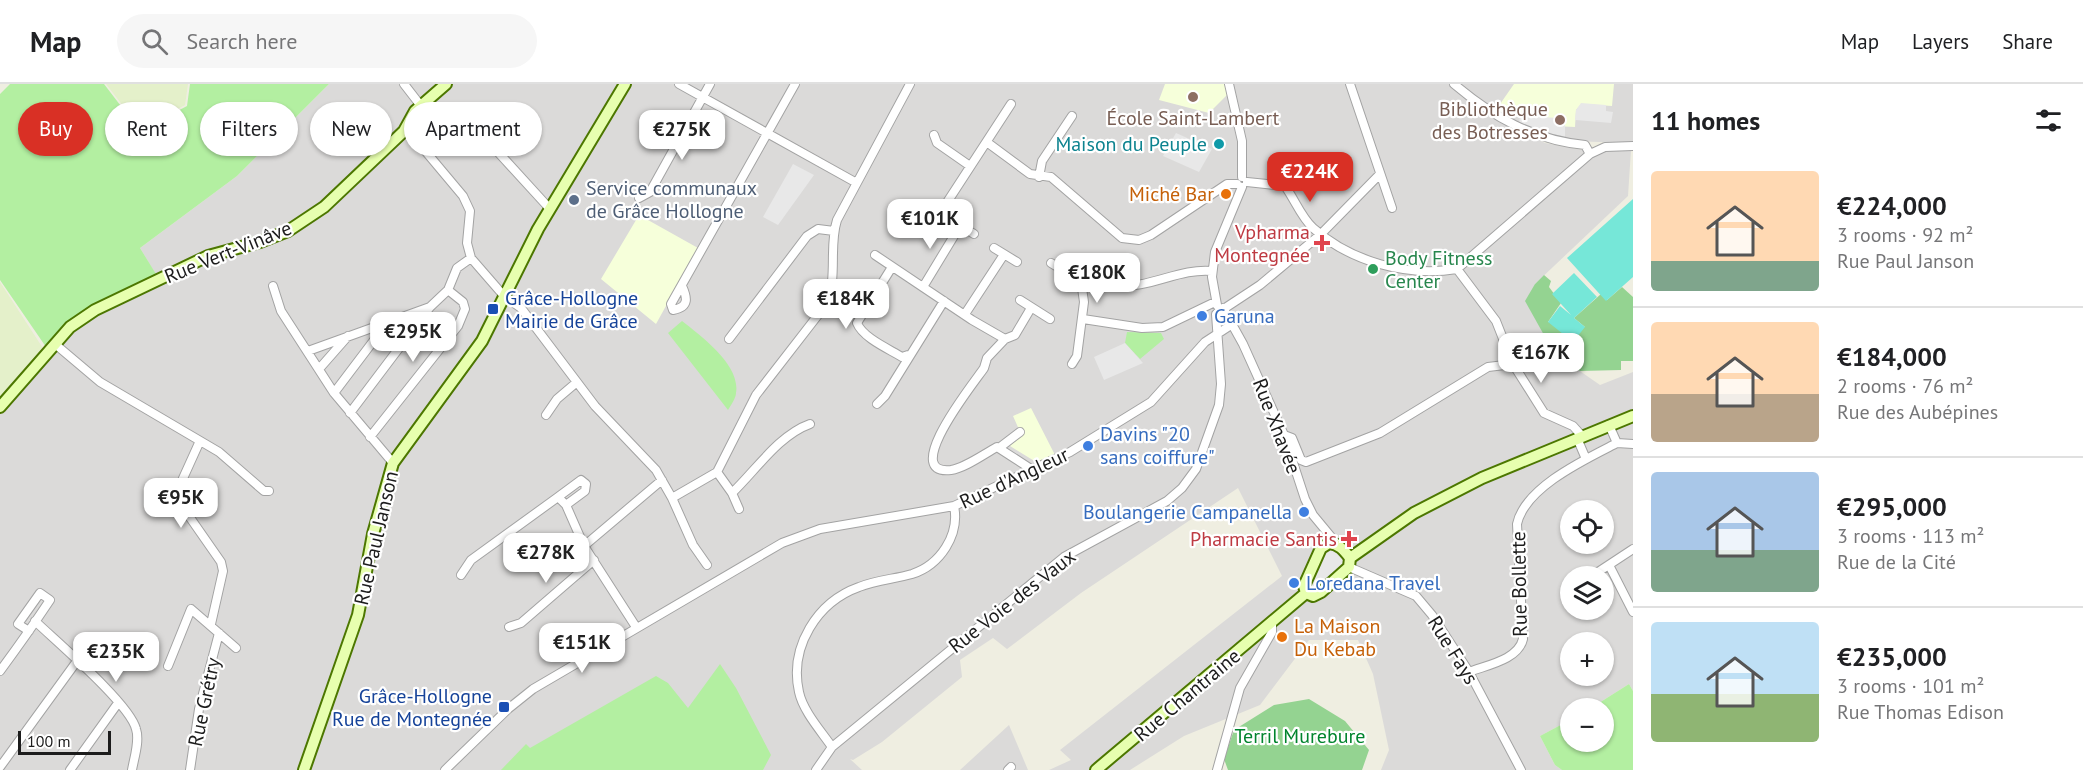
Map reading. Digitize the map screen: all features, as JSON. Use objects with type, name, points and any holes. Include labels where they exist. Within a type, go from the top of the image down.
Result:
[{"type":"street","points":[[404,84],[418,102]]},
{"type":"street","name":"Rue Vert-Vinâve","points":[[426,102],[446,84]]},
{"type":"street","name":"Rue Paul Janson","points":[[304,770],[357,615],[373,534],[393,463],[482,341],[550,209],[625,84]]},
{"type":"street","points":[[680,84],[855,182]]},
{"type":"street","points":[[639,198],[650,192],[710,84]]},
{"type":"street","points":[[682,286],[795,84]]},
{"type":"street","points":[[672,498],[717,472],[760,389],[825,306],[832,292],[834,231],[842,206],[910,84]]},
{"type":"street","points":[[1229,84],[1242,141],[1242,183]]},
{"type":"street","points":[[1350,84],[1392,208]]},
{"type":"street","points":[[1454,84],[1503,121],[1543,139],[1585,145],[1590,154]]},
{"type":"street","points":[[974,234],[960,226],[945,212],[944,207],[970,166],[988,143],[1011,104]]},
{"type":"street","points":[[1039,177],[1042,161],[1072,116]]},
{"type":"street","name":"Rue Vert-Vinâve","points":[[0,407],[70,327],[95,310],[208,256],[260,242],[288,231],[324,207],[404,130]]},
{"type":"street","points":[[934,135],[937,143],[970,166]]},
{"type":"street","points":[[988,143],[1030,174],[1051,177],[1122,238],[1139,240],[1151,235],[1227,184],[1285,186],[1304,218],[1321,234],[1369,263],[1410,268],[1457,269],[1590,154],[1605,147],[1633,146]]},
{"type":"street","points":[[429,156],[463,196],[470,211],[467,243],[471,258],[504,296],[521,308],[595,406],[656,470],[672,498],[693,545],[707,566]]},
{"type":"street","points":[[502,156],[550,209]]},
{"type":"street","points":[[1220,311],[1260,285],[1321,234],[1380,174]]},
{"type":"street","name":"Rue Xhavée","points":[[1242,183],[1218,244],[1212,271],[1215,302],[1243,344],[1284,435],[1305,499],[1322,527],[1337,544]]},
{"type":"street","points":[[922,287],[960,226]]},
{"type":"street","points":[[729,339],[807,236],[818,229],[834,231]]},
{"type":"street","points":[[994,248],[1017,262]]},
{"type":"street","points":[[875,255],[1005,339]]},
{"type":"street","points":[[965,314],[1004,256]]},
{"type":"street","points":[[350,413],[430,307],[448,290],[457,268],[471,258]]},
{"type":"street","points":[[1052,263],[1080,282],[1084,294],[1083,319],[1077,356],[1072,364]]},
{"type":"street","points":[[892,267],[858,319],[858,326],[902,357],[912,353],[944,301]]},
{"type":"street","points":[[1113,286],[1133,287],[1198,269],[1212,271]]},
{"type":"street","points":[[1457,269],[1496,321],[1513,364],[1544,413],[1573,426],[1580,437],[1586,459],[1617,443],[1633,444]]},
{"type":"street","points":[[273,286],[281,311],[334,393],[393,463]]},
{"type":"street","points":[[370,437],[458,326],[465,309],[463,302],[448,290]]},
{"type":"street","points":[[1020,300],[1050,320]]},
{"type":"street","points":[[1083,319],[1142,328],[1163,327],[1215,302]]},
{"type":"street","points":[[308,351],[430,307]]},
{"type":"street","points":[[1020,432],[999,448],[952,470],[941,468],[933,461],[932,450],[947,419],[984,368],[987,358],[1005,339],[1015,336],[1031,308]]},
{"type":"street","name":"Rue Voie des Vaux","points":[[816,770],[832,747],[1064,557],[1167,501],[1182,488],[1196,469],[1220,405],[1218,333],[1220,311]]},
{"type":"street","points":[[334,393],[388,322]]},
{"type":"street","name":"Rue d'Angleur","points":[[445,770],[508,709],[533,689],[782,543],[820,530],[954,506],[1070,452],[1151,402],[1197,350],[1218,333],[1232,326]]},
{"type":"street","points":[[319,369],[349,335]]},
{"type":"street","points":[[55,344],[100,382],[199,443],[219,452],[264,491],[269,491]]},
{"type":"street","points":[[877,404],[888,391],[908,355]]},
{"type":"street","points":[[1284,435],[1292,438],[1301,460],[1306,462],[1380,433],[1488,367],[1513,364]]},
{"type":"street","points":[[546,415],[557,399],[577,382]]},
{"type":"street","points":[[1322,527],[1321,548],[1304,586],[1306,593],[1313,596],[1321,592],[1414,513],[1482,478],[1628,418]]},
{"type":"street","points":[[732,493],[778,445],[798,428],[810,424]]},
{"type":"street","points":[[1610,425],[1617,443]]},
{"type":"street","points":[[199,443],[175,496],[221,562],[223,572],[211,624]]},
{"type":"street","points":[[999,448],[1031,469]]},
{"type":"street","name":"Rue Bollette","points":[[1469,672],[1511,656],[1521,648],[1523,639],[1517,524],[1520,512],[1530,499],[1575,464],[1586,459]]},
{"type":"street","points":[[717,472],[732,493],[739,509]]},
{"type":"street","points":[[461,574],[471,560],[581,480],[586,484],[585,491],[566,505]]},
{"type":"street","points":[[584,546],[662,480]]},
{"type":"street","points":[[558,497],[566,505],[584,546],[636,627]]},
{"type":"street","points":[[832,747],[799,693],[797,661],[808,627],[832,600],[859,586],[914,573],[928,565],[940,555],[952,537],[955,524],[954,506]]},
{"type":"street","points":[[1321,548],[1329,543],[1337,544],[1352,566]]},
{"type":"street","points":[[1633,549],[1609,565],[1633,612]]},
{"type":"street","points":[[509,627],[521,623],[594,560]]},
{"type":"street","name":"Rue Fays","points":[[1352,566],[1416,596],[1439,624],[1469,672],[1521,770]]},
{"type":"street","name":"Rue Chantraine","points":[[1096,770],[1275,622],[1306,593]]},
{"type":"street","points":[[0,671],[29,631],[50,600],[40,594],[18,624],[29,631]]},
{"type":"street","points":[[168,666],[191,609],[236,648]]},
{"type":"street","points":[[35,621],[118,703],[135,725],[137,733],[132,770]]},
{"type":"street","points":[[1217,770],[1239,688],[1272,632],[1275,622]]},
{"type":"street","name":"Rue Grétry","points":[[190,770],[199,708],[219,633]]},
{"type":"street","points":[[0,767],[77,661]]},
{"type":"street","points":[[70,770],[118,703]]},
{"type":"shaded area","points":[[106,84],[188,84],[185,102],[120,102]]},
{"type":"shaded area","points":[[329,84],[1450,84],[1509,126],[1545,143],[1583,150],[1631,150],[1628,196],[1535,284],[1554,353],[1600,385],[1633,372],[1633,691],[1629,684],[1607,698],[1560,698],[1560,725],[1540,736],[1555,765],[1562,770],[1381,770],[1389,750],[1373,674],[1358,640],[1309,640],[1260,705],[1184,736],[1130,770],[1049,770],[1071,760],[1060,750],[1282,576],[1238,488],[1081,593],[1007,649],[993,638],[960,660],[962,677],[882,742],[853,760],[850,759],[862,770],[0,770],[0,404],[70,327],[158,278],[140,248],[237,176],[257,156],[298,156],[298,115],[310,103],[310,156],[392,156],[392,102],[311,102]]},
{"type":"shaded area","name":"École Saint-Lambert","points":[[1165,84],[1224,84],[1229,93],[1209,113],[1159,100]]},
{"type":"shaded area","points":[[1458,84],[1633,84],[1633,143],[1567,141],[1539,134],[1496,112]]},
{"type":"shaded area","points":[[1514,84],[1614,84],[1612,106],[1581,104],[1576,110],[1575,127],[1554,126],[1554,119],[1502,115],[1498,107]]},
{"type":"shaded area","points":[[1581,103],[1606,105],[1606,111],[1613,112],[1611,123],[1575,120],[1576,110]]},
{"type":"shaded area","points":[[1520,115],[1556,118],[1556,125],[1565,125],[1565,140],[1519,124]]},
{"type":"shaded area","points":[[1176,133],[1212,149],[1199,172],[1163,156]]},
{"type":"shaded area","points":[[793,164],[814,175],[778,225],[763,217]]},
{"type":"shaded area","points":[[1633,199],[1633,277],[1606,301],[1567,258]]},
{"type":"shaded area","points":[[639,215],[698,248],[656,324],[601,279]]},
{"type":"shaded area","points":[[1574,273],[1597,297],[1574,318],[1585,327],[1573,342],[1548,322],[1560,306],[1571,315],[1552,294]]},
{"type":"shaded area","points":[[0,282],[48,356],[0,409]]},
{"type":"shaded area","points":[[1125,343],[1143,363],[1104,380],[1094,357]]},
{"type":"shaded area","points":[[1031,408],[1055,455],[1036,462],[1010,446],[1012,439],[1021,434],[1013,416]]},
{"type":"shaded area","points":[[1332,549],[1345,558],[1345,565],[1319,588],[1311,588],[1313,582],[1310,580],[1323,553]]},
{"type":"shaded area","points":[[1009,725],[1028,770],[960,770]]},
{"type":"green space","points":[[10,84],[104,84],[118,102],[105,102],[105,156],[188,156],[188,102],[190,84],[329,84],[298,115],[298,102],[200,102],[200,156],[257,156],[237,176],[140,248],[156,274],[94,309],[46,347],[0,280],[0,94]]},
{"type":"green space","points":[[1544,275],[1551,281],[1549,287],[1561,303],[1548,322],[1585,327],[1574,318],[1601,294],[1607,300],[1622,287],[1633,297],[1633,361],[1621,361],[1621,370],[1580,371],[1554,353],[1525,301],[1535,284]]},
{"type":"green space","points":[[682,321],[718,352],[732,372],[736,382],[736,395],[728,410],[668,333]]},
{"type":"green space","points":[[1127,332],[1161,333],[1164,339],[1140,359],[1125,343]]},
{"type":"green space","points":[[720,664],[736,688],[771,755],[763,770],[501,770],[526,744],[530,748],[656,676],[668,683],[688,708]]},
{"type":"green space","points":[[1629,684],[1633,691],[1633,770],[1562,770],[1555,765],[1540,736],[1560,725],[1560,752],[1614,752],[1614,698],[1607,698]]},
{"type":"green space","name":"Terril Murebure","points":[[1309,699],[1345,721],[1369,750],[1362,770],[1228,770],[1224,759],[1234,730],[1274,705]]},
{"type":"place","name":"École Saint-Lambert","points":[[1193,97]]},
{"type":"place","name":"Bibliothèque des Botresses","points":[[1560,120]]},
{"type":"place","name":"Maison du Peuple","points":[[1219,144]]},
{"type":"place","name":"Miché Bar","points":[[1226,194]]},
{"type":"place","name":"Service communaux de Grâce Hollogne","points":[[574,200]]},
{"type":"place","name":"Vpharma Montegnée","points":[[1322,243]]},
{"type":"place","name":"Body Fitness Center","points":[[1373,269]]},
{"type":"place","name":"Grâce-Hollogne Mairie de Grâce","points":[[493,309]]},
{"type":"place","name":"Garuna","points":[[1202,316]]},
{"type":"place","name":"Davins \"20 sans coiffure\"","points":[[1088,446]]},
{"type":"place","name":"Boulangerie Campanella","points":[[1304,512]]},
{"type":"place","name":"Pharmacie Santis","points":[[1349,539]]},
{"type":"place","name":"Loredana Travel","points":[[1294,583]]},
{"type":"place","name":"La Maison Du Kebab","points":[[1282,637]]},
{"type":"place","name":"Grâce-Hollogne Rue de Montegnée","points":[[504,707]]}]
